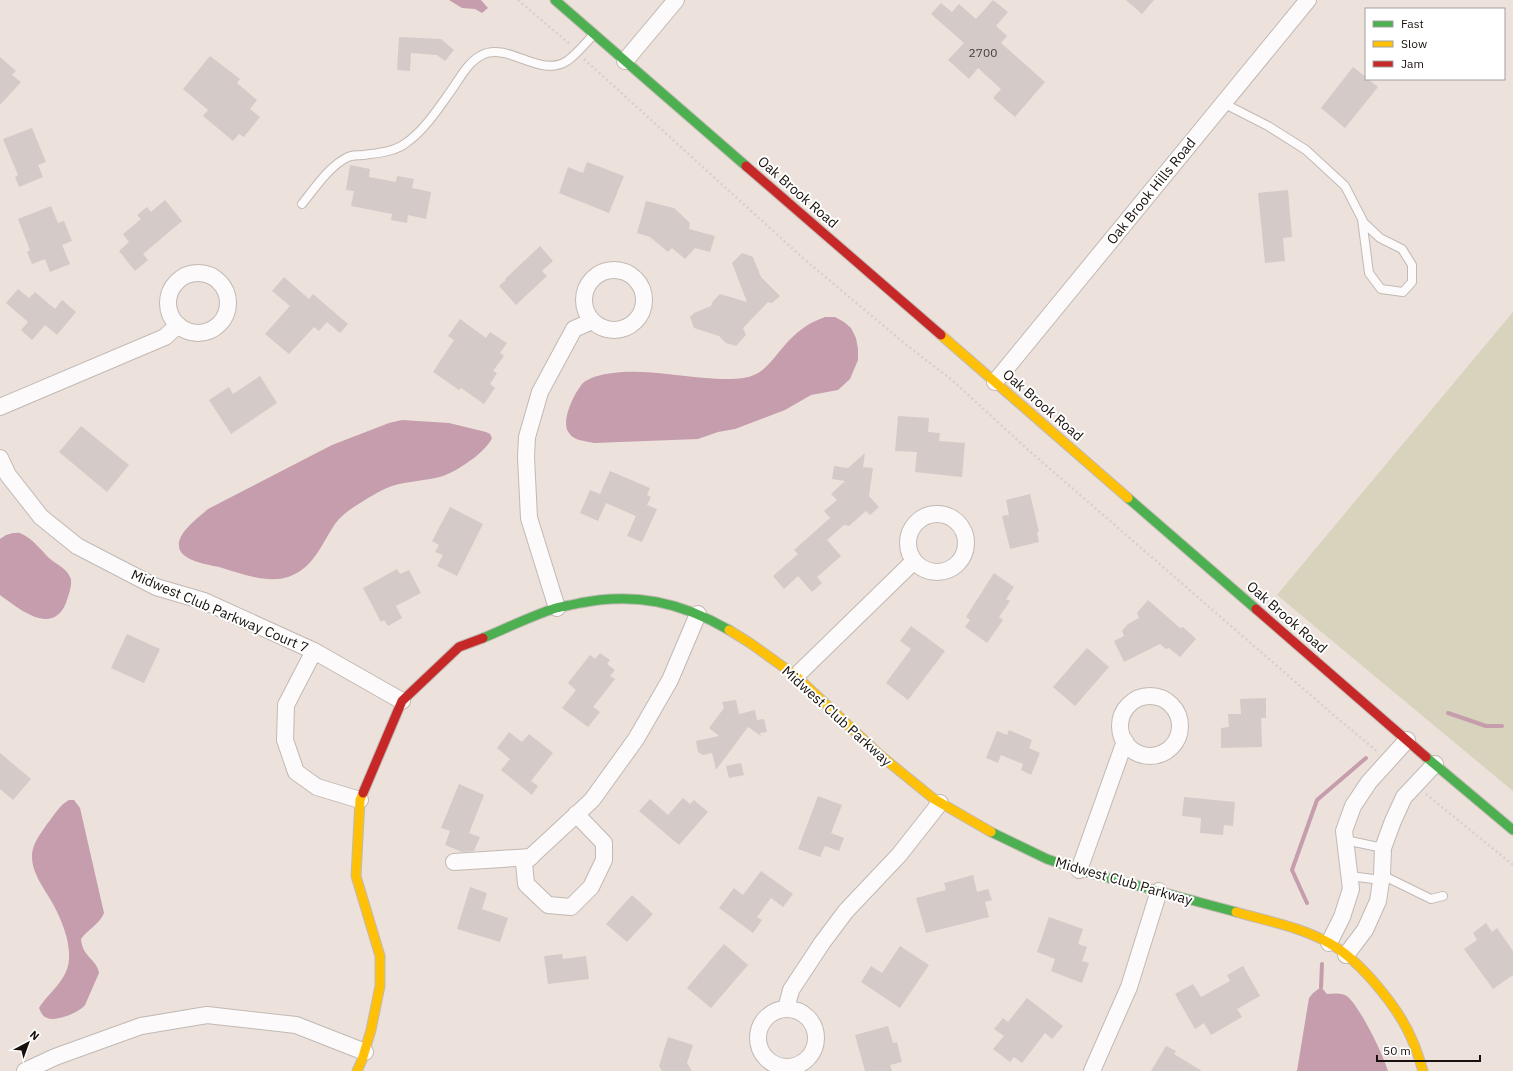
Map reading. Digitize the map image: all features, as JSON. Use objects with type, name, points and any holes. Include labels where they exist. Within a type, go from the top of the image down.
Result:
[{"type":"street","name":"Oak Brook Road","points":[[555,0],[1407,740],[1513,830]]},
{"type":"street","points":[[625,61],[676,0]]},
{"type":"street","name":"Oak Brook Hills Road","points":[[995,382],[1308,0]]},
{"type":"street","points":[[557,608],[529,518],[526,457],[527,437],[540,392],[574,329],[592,320]]},
{"type":"street","points":[[0,408],[165,337],[178,325]]},
{"type":"street","name":"Midwest Club Parkway Court 7","points":[[0,458],[8,474],[41,517],[77,546],[156,587],[204,601],[314,651],[402,701]]},
{"type":"street","points":[[796,676],[914,561]]},
{"type":"street","name":"Midwest Club Parkway","points":[[357,1071],[365,1052],[371,1030],[380,986],[380,956],[356,876],[360,800],[402,701],[459,647],[557,608],[596,600],[630,598],[673,605],[698,614],[708,618],[750,643],[796,676],[880,755],[940,803],[999,837],[1047,859],[1079,870],[1294,928],[1329,943],[1346,955],[1375,983],[1397,1013],[1413,1041],[1423,1071]]},
{"type":"street","points":[[576,814],[604,843],[604,860],[591,887],[571,907],[548,905],[526,884],[524,863],[576,814],[592,800],[636,739],[670,680],[698,614]]},
{"type":"street","points":[[314,651],[286,705],[285,740],[296,772],[318,787],[360,800]]},
{"type":"street","points":[[1329,943],[1342,917],[1351,889],[1344,831],[1353,806],[1369,782],[1407,740]]},
{"type":"street","points":[[1079,870],[1125,741]]},
{"type":"street","points":[[1346,955],[1364,930],[1378,901],[1382,878],[1383,848],[1392,821],[1404,797],[1435,764]]},
{"type":"street","points":[[786,1009],[791,990],[826,936],[846,911],[899,855],[940,803]]},
{"type":"street","points":[[454,862],[531,857]]},
{"type":"street","points":[[1092,1071],[1129,987],[1159,891]]},
{"type":"street","points":[[24,1071],[55,1056],[141,1026],[207,1015],[296,1025],[365,1052]]},
{"type":"lane","points":[[302,204],[336,165],[350,156],[395,150],[407,143],[424,126],[472,62],[480,56],[488,52],[499,52],[525,59],[538,65],[552,66],[566,62],[578,52],[594,34]]},
{"type":"lane","points":[[1223,103],[1268,126],[1306,150],[1345,186],[1362,219],[1364,223],[1380,238],[1402,249],[1412,265],[1412,282],[1403,292],[1381,289],[1369,274],[1362,219]]},
{"type":"lane","points":[[1345,840],[1383,848]]},
{"type":"lane","points":[[1350,876],[1382,878],[1431,899],[1443,896]]},
{"type":"path","points":[[518,0],[576,49],[601,75],[804,259],[904,343],[952,380],[1032,453],[1337,718],[1388,760]]},
{"type":"path","points":[[1415,785],[1513,865]]},
{"type":"shaded area","points":[[449,0],[481,0],[488,8],[482,13],[475,9],[462,8]]},
{"type":"shaded area","points":[[1513,312],[1513,791],[1277,595]]},
{"type":"shaded area","points":[[825,317],[835,317],[851,328],[856,338],[858,349],[858,360],[850,379],[838,390],[811,395],[785,410],[735,429],[718,432],[698,439],[594,443],[574,438],[569,433],[566,422],[569,408],[579,388],[587,380],[594,377],[620,372],[663,373],[717,379],[745,378],[760,372],[798,332],[813,322]]},
{"type":"shaded area","points":[[402,420],[449,423],[486,432],[490,434],[492,438],[482,451],[463,466],[437,478],[392,486],[378,492],[353,508],[341,517],[335,524],[321,548],[310,562],[297,573],[288,577],[271,579],[244,575],[195,561],[186,557],[179,548],[181,536],[189,526],[208,509],[332,445],[389,423]]},
{"type":"shaded area","points":[[13,533],[21,533],[30,539],[49,558],[66,571],[71,579],[66,603],[60,613],[52,618],[44,619],[34,617],[16,607],[0,595],[0,539]]},
{"type":"shaded area","points":[[69,800],[74,800],[80,808],[104,913],[99,921],[81,939],[84,950],[98,968],[99,973],[85,1005],[78,1011],[68,1016],[51,1019],[44,1016],[39,1008],[62,980],[68,966],[69,952],[65,931],[53,904],[36,874],[32,861],[32,854],[36,842],[47,824],[59,808]]},
{"type":"shaded area","points":[[1321,987],[1327,994],[1343,994],[1353,1003],[1371,1032],[1388,1071],[1297,1071],[1309,998]]},
{"type":"building","points":[[993,0],[1008,12],[996,26],[1007,36],[1001,43],[1045,82],[1015,117],[993,98],[1001,89],[978,68],[969,79],[948,60],[964,43],[931,14],[941,3],[952,12],[959,4],[976,19]]},
{"type":"building","points":[[1126,0],[1154,0],[1142,14]]},
{"type":"building","points":[[399,37],[441,39],[454,50],[445,61],[437,55],[411,53],[410,71],[397,70]]},
{"type":"building","points":[[210,56],[240,79],[237,83],[257,100],[250,109],[260,117],[244,137],[239,134],[233,141],[203,116],[208,110],[183,89]]},
{"type":"building","points":[[0,57],[16,71],[12,75],[21,82],[0,105]]},
{"type":"building","points":[[1353,67],[1365,76],[1365,80],[1369,80],[1378,87],[1345,128],[1321,108]]},
{"type":"building","points":[[32,128],[46,162],[38,165],[43,177],[19,187],[15,177],[18,175],[3,139]]},
{"type":"building","points":[[587,162],[624,176],[609,213],[559,193],[568,167],[583,173]]},
{"type":"building","points":[[350,165],[370,169],[369,177],[396,182],[397,176],[414,179],[412,188],[431,192],[426,219],[408,215],[407,223],[391,220],[392,214],[351,206],[354,191],[346,190]]},
{"type":"building","points":[[1288,190],[1292,237],[1283,238],[1285,261],[1265,263],[1258,193]]},
{"type":"building","points":[[165,200],[182,221],[143,254],[148,260],[135,271],[119,251],[129,242],[123,234],[141,219],[137,215],[147,207],[151,212]]},
{"type":"building","points":[[646,201],[674,208],[690,223],[689,229],[715,236],[710,252],[695,248],[685,259],[672,248],[668,252],[650,237],[637,233]]},
{"type":"building","points":[[51,206],[58,223],[64,221],[72,241],[62,245],[70,264],[50,272],[45,259],[32,264],[27,252],[30,250],[18,219]]},
{"type":"building","points":[[540,246],[553,261],[542,271],[547,276],[516,305],[499,286]]},
{"type":"building","points":[[742,253],[753,257],[761,277],[780,296],[772,303],[768,302],[743,328],[746,335],[736,346],[726,343],[719,336],[694,328],[690,317],[694,313],[711,306],[713,301],[720,294],[747,302],[732,263]]},
{"type":"building","points":[[284,277],[309,299],[313,294],[348,324],[340,333],[327,322],[319,331],[314,327],[289,354],[265,334],[290,306],[272,291]]},
{"type":"building","points":[[18,289],[29,298],[35,292],[55,309],[62,300],[76,312],[57,335],[45,325],[32,340],[21,330],[28,322],[6,303]]},
{"type":"building","points":[[460,319],[486,338],[490,332],[507,343],[500,353],[504,356],[493,371],[497,373],[490,384],[495,388],[484,404],[461,388],[459,390],[433,372],[454,340],[448,336]]},
{"type":"building","points":[[260,376],[277,403],[231,434],[209,400],[229,387],[233,394]]},
{"type":"building","points":[[898,416],[929,418],[928,432],[940,433],[939,441],[965,443],[962,477],[915,472],[917,452],[895,451]]},
{"type":"building","points":[[81,426],[129,465],[107,492],[59,452]]},
{"type":"building","points":[[865,453],[863,467],[873,468],[869,496],[879,507],[870,515],[866,511],[849,526],[844,525],[827,540],[841,556],[817,577],[822,583],[812,592],[798,576],[784,589],[773,576],[798,554],[794,550],[830,518],[824,511],[837,500],[831,494],[845,481],[832,479],[834,466],[848,468]]},
{"type":"building","points":[[610,471],[650,488],[647,495],[651,497],[647,505],[657,509],[642,542],[627,536],[636,516],[606,503],[598,521],[580,513],[590,490],[600,494]]},
{"type":"building","points":[[1030,494],[1039,532],[1037,532],[1039,542],[1010,549],[1002,516],[1009,515],[1006,500]]},
{"type":"building","points":[[450,507],[483,524],[457,576],[437,566],[443,555],[435,552],[439,545],[432,541]]},
{"type":"building","points":[[397,569],[400,574],[409,570],[421,593],[396,606],[402,618],[388,626],[384,620],[381,622],[363,588]]},
{"type":"building","points":[[994,573],[1014,587],[1006,599],[1010,601],[999,617],[1003,620],[987,643],[965,627],[970,620],[966,617]]},
{"type":"building","points":[[1148,600],[1180,628],[1183,627],[1196,639],[1180,657],[1169,648],[1166,649],[1160,644],[1124,662],[1114,641],[1124,636],[1122,631],[1128,624],[1139,618],[1137,613]]},
{"type":"building","points":[[911,626],[945,651],[908,700],[886,683],[911,649],[900,641]]},
{"type":"building","points":[[127,634],[160,649],[144,683],[111,668]]},
{"type":"building","points":[[1087,648],[1109,667],[1075,706],[1053,687]]},
{"type":"building","points":[[600,653],[610,660],[607,664],[615,670],[610,676],[615,679],[593,707],[600,712],[588,727],[562,708],[576,690],[568,683],[590,655],[595,659]]},
{"type":"building","points":[[1266,698],[1266,718],[1261,718],[1262,747],[1221,748],[1221,728],[1229,727],[1228,714],[1241,714],[1240,699]]},
{"type":"building","points":[[736,700],[739,714],[755,710],[757,720],[764,719],[767,732],[760,733],[761,736],[748,727],[716,770],[712,753],[703,755],[698,752],[696,741],[719,736],[709,728],[724,708],[722,702]]},
{"type":"building","points":[[1009,730],[1032,740],[1029,748],[1040,753],[1031,775],[1021,770],[1023,764],[1001,755],[998,763],[986,758],[997,731],[1007,735]]},
{"type":"building","points":[[509,732],[522,742],[529,734],[553,753],[531,781],[538,786],[532,795],[501,770],[510,759],[497,748]]},
{"type":"building","points":[[0,753],[31,779],[13,800],[0,789]]},
{"type":"building","points":[[741,763],[744,775],[729,778],[726,766]]},
{"type":"building","points":[[459,784],[484,795],[469,833],[480,837],[474,851],[462,852],[445,845],[450,831],[441,828]]},
{"type":"building","points":[[818,796],[842,805],[831,833],[844,838],[839,851],[825,846],[820,857],[798,849]]},
{"type":"building","points":[[1184,797],[1235,802],[1233,826],[1224,825],[1223,835],[1200,833],[1201,818],[1182,816]]},
{"type":"building","points":[[683,798],[690,804],[694,800],[708,812],[679,845],[639,811],[650,799],[668,815]]},
{"type":"building","points":[[761,871],[793,894],[783,907],[771,898],[757,917],[762,920],[753,933],[719,908],[734,888],[743,895]]},
{"type":"building","points":[[973,875],[977,892],[988,889],[992,900],[985,902],[989,917],[926,933],[916,898],[946,890],[944,883]]},
{"type":"building","points":[[470,887],[487,893],[482,909],[508,918],[500,942],[457,929]]},
{"type":"building","points":[[632,895],[653,914],[627,942],[606,924]]},
{"type":"building","points":[[1049,917],[1083,929],[1078,944],[1087,947],[1082,961],[1089,963],[1082,983],[1051,971],[1055,959],[1037,952]]},
{"type":"building","points":[[1486,923],[1492,932],[1497,928],[1513,951],[1513,975],[1493,989],[1464,949],[1477,940],[1473,933]]},
{"type":"building","points":[[724,944],[748,965],[711,1008],[687,988]]},
{"type":"building","points":[[900,946],[929,965],[900,1008],[861,982],[871,966],[882,973]]},
{"type":"building","points":[[562,954],[563,959],[586,956],[589,979],[548,984],[544,956]]},
{"type":"building","points":[[1243,966],[1260,996],[1237,1009],[1242,1017],[1211,1035],[1204,1023],[1195,1029],[1175,994],[1193,984],[1201,997],[1230,981],[1227,975]]},
{"type":"building","points":[[1027,998],[1063,1026],[1052,1039],[1045,1033],[1022,1063],[1014,1057],[1010,1062],[993,1049],[1004,1036],[994,1029],[1003,1018],[1008,1022]]},
{"type":"building","points":[[888,1026],[893,1043],[897,1042],[902,1062],[890,1065],[892,1071],[865,1071],[855,1035]]},
{"type":"building","points":[[668,1037],[693,1045],[687,1063],[692,1071],[662,1071],[659,1066]]},
{"type":"building","points":[[1166,1046],[1176,1051],[1174,1054],[1202,1071],[1151,1071]]},
{"type":"waterway","points":[[1448,713],[1486,726],[1502,726]]},
{"type":"waterway","points":[[1307,903],[1292,870],[1317,800],[1366,758]]},
{"type":"waterway","points":[[1321,987],[1322,964]]},
{"type":"traffic: fast","points":[[555,0],[746,166]]},
{"type":"traffic: fast","points":[[1128,498],[1256,609]]},
{"type":"traffic: fast","points":[[483,638],[528,618],[556,608],[600,600],[619,599],[638,599],[675,606],[693,612],[729,630]]},
{"type":"traffic: fast","points":[[1426,757],[1513,830]]},
{"type":"traffic: fast","points":[[991,832],[1047,859],[1079,870],[1236,912]]},
{"type":"traffic: slow","points":[[941,335],[1128,498]]},
{"type":"traffic: slow","points":[[729,630],[796,676],[880,755],[934,799],[991,832]]},
{"type":"traffic: slow","points":[[357,1071],[371,1030],[380,986],[380,956],[356,876],[360,800],[363,793]]},
{"type":"traffic: slow","points":[[1236,912],[1284,925],[1318,937],[1341,951],[1353,961],[1378,986],[1399,1015],[1413,1042],[1423,1071]]},
{"type":"traffic: jam","points":[[746,166],[941,335]]},
{"type":"traffic: jam","points":[[1256,609],[1426,757]]},
{"type":"traffic: jam","points":[[363,793],[402,701],[459,647],[483,638]]}]
